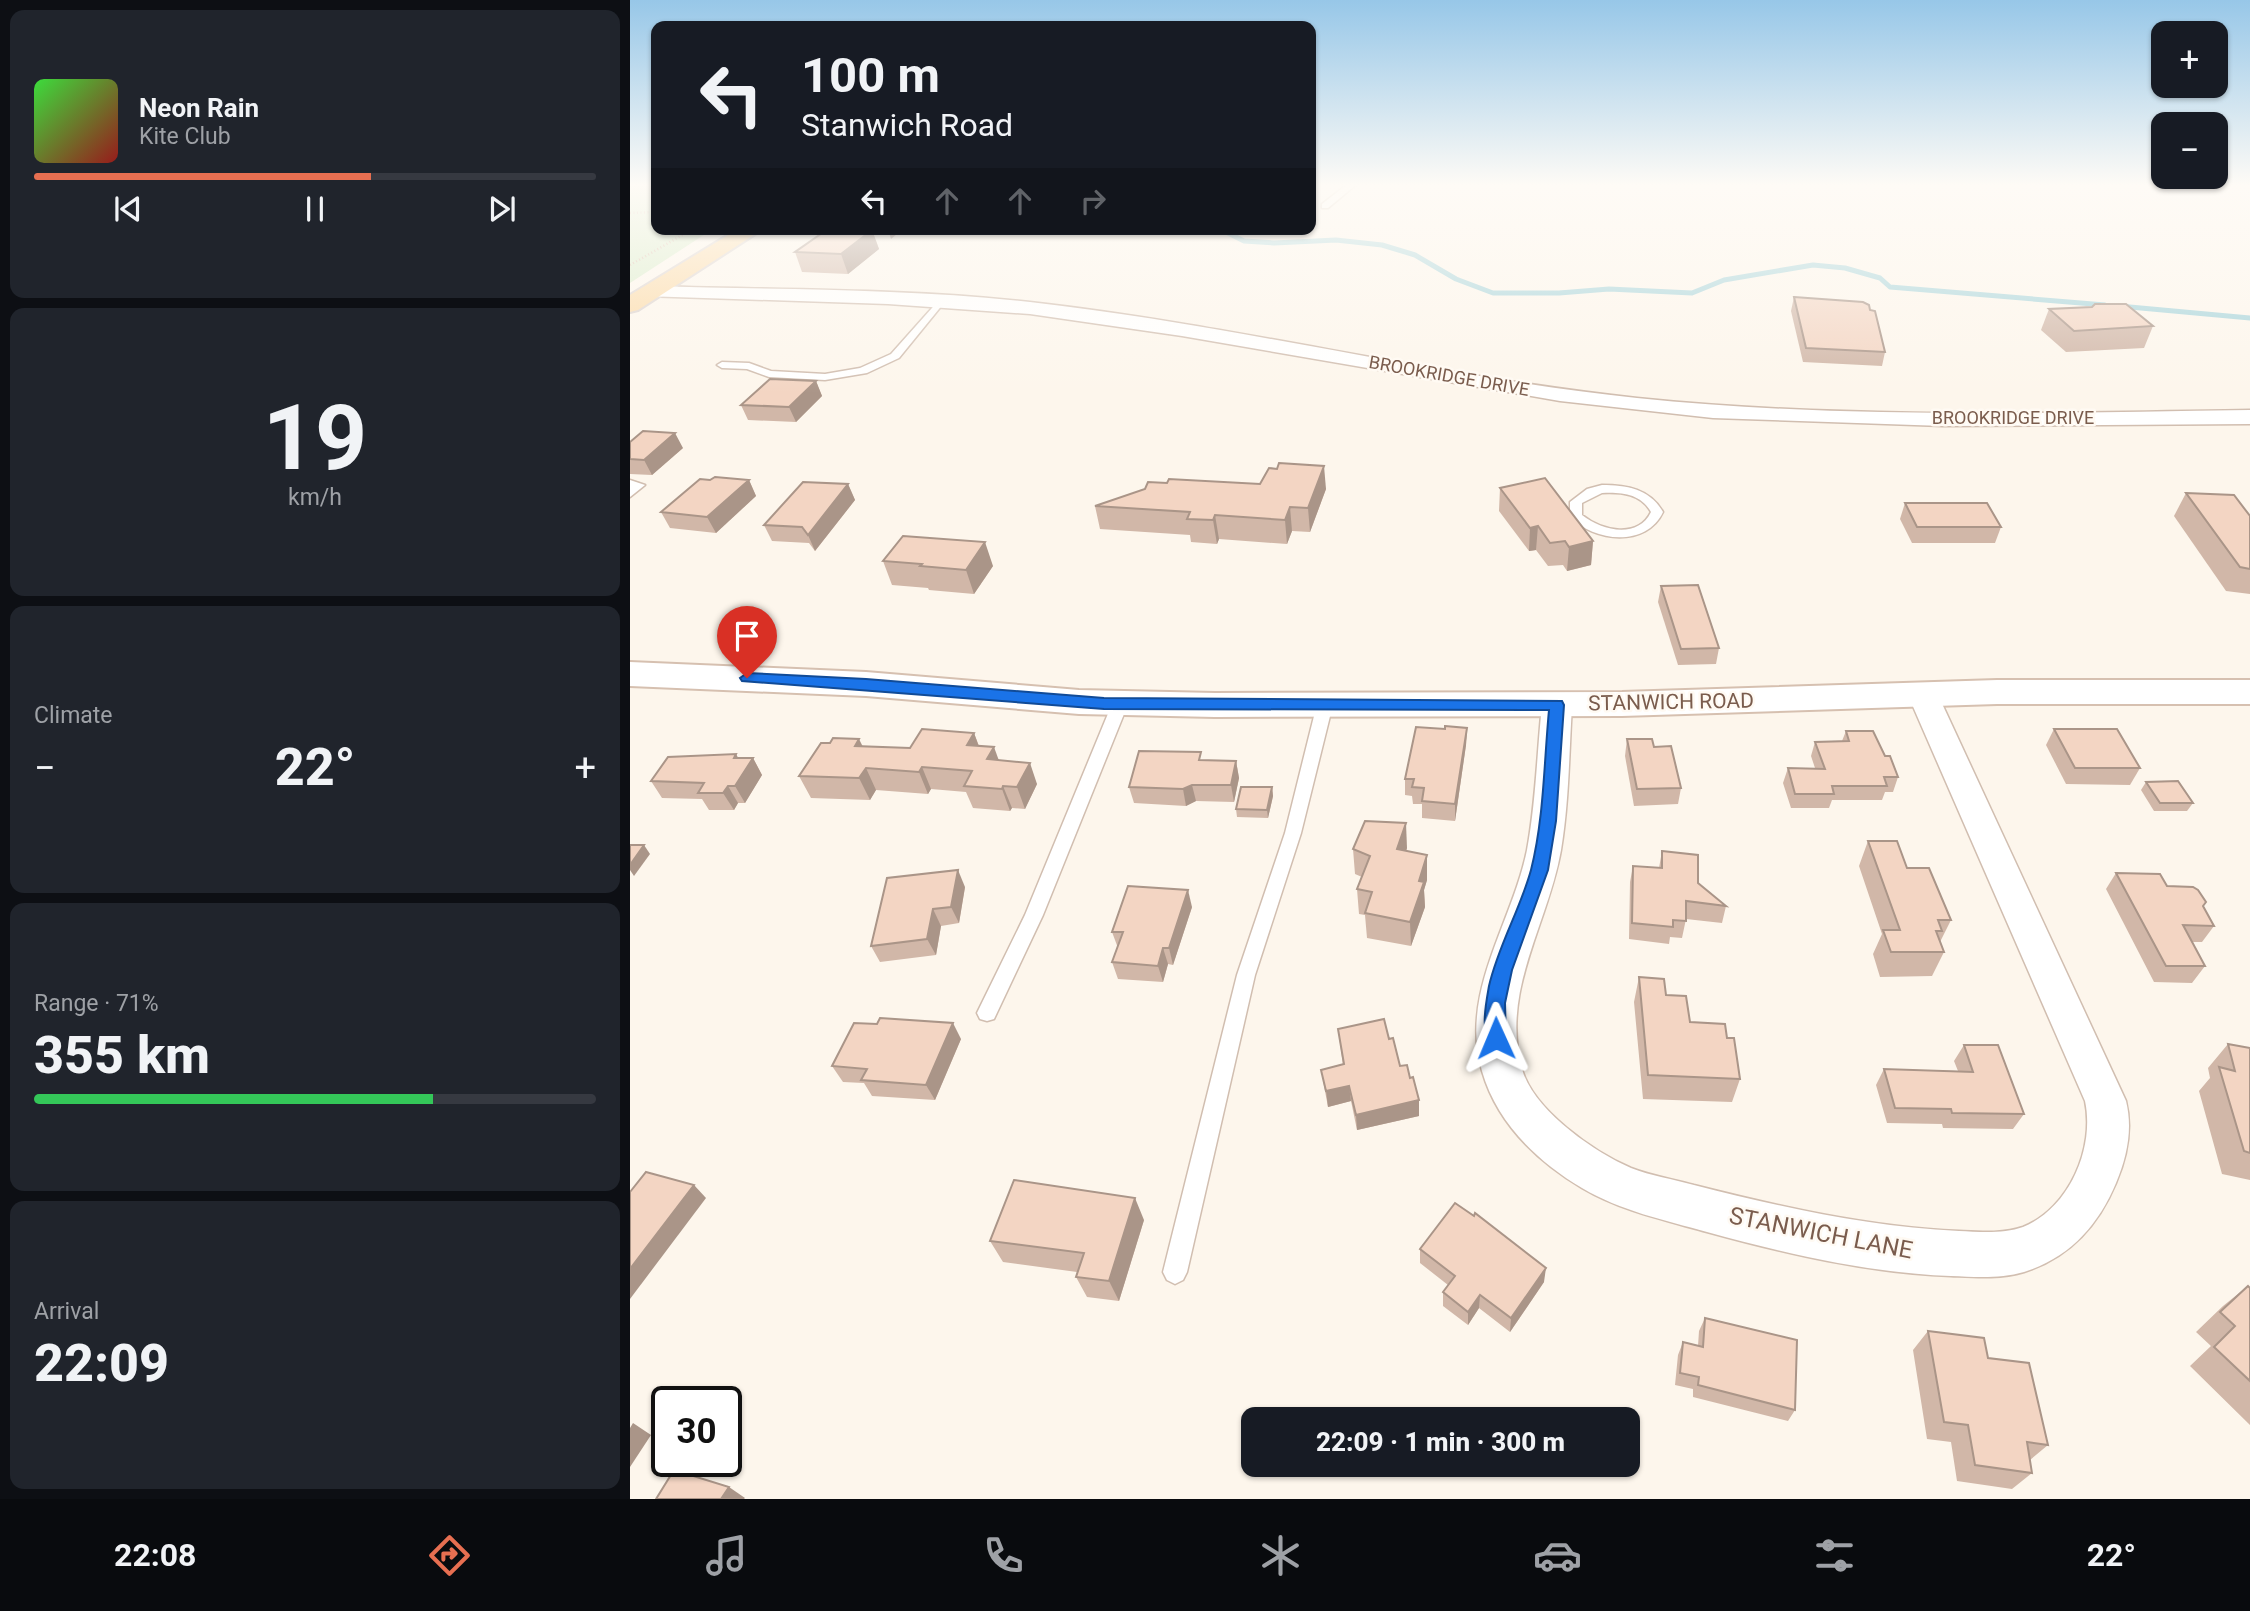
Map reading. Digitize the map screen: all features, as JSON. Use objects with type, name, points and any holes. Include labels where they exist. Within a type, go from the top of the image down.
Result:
[{"type":"main road","points":[[630,305],[713,253]]},
{"type":"street","name":"BROOKRIDGE DRIVE","points":[[650,292],[940,302],[1031,308],[1132,322],[1524,390],[1671,408],[1870,419],[2250,417]]},
{"type":"street","name":"STANWICH ROAD","points":[[630,674],[866,684],[1120,704],[1557,705],[2095,691],[2250,692]]},
{"type":"street","name":"STANWICH LANE","points":[[1557,705],[1547,821],[1539,870],[1502,970],[1496,1003],[1496,1038],[1503,1073],[1519,1103],[1544,1136],[1615,1182],[1737,1218],[1875,1247],[1922,1253],[2007,1254],[2039,1243],[2065,1223],[2081,1202],[2100,1172],[2108,1139],[2107,1105],[2082,1044],[1923,695]]},
{"type":"lane","points":[[722,365],[749,366],[769,374],[812,377],[837,377],[863,371],[895,356],[940,302]]},
{"type":"lane","points":[[630,484],[639,485],[630,493]]},
{"type":"lane","points":[[1602,489],[1614,489],[1638,494],[1654,505],[1657,512],[1650,525],[1641,530],[1616,533],[1591,528],[1576,516],[1576,502],[1582,496],[1602,489]]},
{"type":"lane","points":[[987,1013],[1034,915],[1120,704]]},
{"type":"lane","points":[[1175,1272],[1246,975],[1293,833],[1325,704]]},
{"type":"path","points":[[630,265],[651,253]]},
{"type":"green space","points":[[630,253],[676,253],[630,283]]},
{"type":"building","points":[[1794,297],[1863,302],[1869,305],[1870,310],[1875,311],[1885,352],[1806,348]]},
{"type":"building","points":[[2095,304],[2126,304],[2153,326],[2074,331],[2049,309],[2092,307]]},
{"type":"building","points":[[770,379],[816,381],[789,407],[741,405]]},
{"type":"building","points":[[643,431],[675,433],[644,460],[630,459],[630,442]]},
{"type":"building","points":[[1279,463],[1324,466],[1308,508],[1290,507],[1285,520],[1215,515],[1213,520],[1187,519],[1190,512],[1095,506],[1145,489],[1148,482],[1167,483],[1169,479],[1260,484],[1269,468],[1277,469]]},
{"type":"building","points":[[715,477],[749,480],[707,517],[661,512],[700,479],[710,480]]},
{"type":"building","points":[[1545,478],[1593,541],[1569,547],[1565,541],[1550,543],[1538,526],[1530,528],[1500,488]]},
{"type":"building","points":[[803,482],[848,484],[808,535],[802,527],[764,525]]},
{"type":"building","points":[[2186,493],[2234,495],[2250,516],[2250,569],[2240,567]]},
{"type":"building","points":[[1905,503],[1987,503],[2001,527],[1917,527]]},
{"type":"building","points":[[903,536],[985,542],[966,570],[883,561]]},
{"type":"building","points":[[1698,585],[1719,648],[1681,649],[1661,586]]},
{"type":"building","points":[[1445,726],[1467,728],[1455,804],[1422,801],[1424,788],[1412,787],[1414,779],[1405,779],[1416,727],[1445,729]]},
{"type":"building","points":[[922,729],[974,733],[967,745],[994,747],[987,759],[1030,763],[1017,787],[1003,786],[1002,789],[964,786],[972,771],[922,767],[919,772],[866,768],[859,778],[799,776],[821,743],[830,743],[833,738],[859,739],[855,746],[910,748]]},
{"type":"building","points":[[2054,729],[2117,729],[2140,768],[2075,768]]},
{"type":"building","points":[[1846,731],[1873,731],[1885,756],[1890,756],[1898,777],[1884,777],[1887,786],[1832,786],[1834,794],[1795,794],[1788,768],[1825,769],[1815,742],[1849,741]]},
{"type":"building","points":[[1627,739],[1652,739],[1654,747],[1671,746],[1681,788],[1637,789]]},
{"type":"building","points":[[1139,751],[1201,752],[1199,760],[1236,761],[1231,785],[1192,785],[1183,789],[1129,787]]},
{"type":"building","points":[[736,754],[734,758],[753,758],[735,786],[728,786],[723,793],[698,793],[704,783],[651,781],[668,757]]},
{"type":"building","points":[[2178,781],[2193,803],[2160,803],[2146,782]]},
{"type":"building","points":[[1241,787],[1272,787],[1267,810],[1236,809]]},
{"type":"building","points":[[1365,821],[1406,823],[1397,849],[1427,855],[1419,881],[1424,882],[1410,922],[1365,913],[1372,892],[1357,889],[1370,856],[1353,849]]},
{"type":"building","points":[[1868,841],[1897,841],[1907,868],[1929,868],[1951,920],[1938,920],[1942,931],[1936,931],[1944,952],[1891,952],[1883,930],[1900,930]]},
{"type":"building","points":[[630,845],[644,845],[630,865]]},
{"type":"building","points":[[1662,851],[1698,855],[1698,883],[1726,906],[1686,901],[1686,921],[1673,920],[1673,927],[1632,923],[1633,866],[1662,868]]},
{"type":"building","points":[[958,870],[951,907],[933,909],[927,939],[871,946],[887,878]]},
{"type":"building","points":[[2116,873],[2160,874],[2167,886],[2193,887],[2198,890],[2206,902],[2203,906],[2214,926],[2183,925],[2205,966],[2166,966]]},
{"type":"building","points":[[1128,886],[1188,890],[1169,948],[1163,948],[1158,966],[1112,962],[1123,932],[1112,932]]},
{"type":"building","points":[[1639,977],[1664,979],[1666,995],[1686,996],[1690,1022],[1725,1024],[1727,1038],[1734,1038],[1740,1079],[1648,1075]]},
{"type":"building","points":[[880,1018],[953,1023],[926,1085],[861,1080],[867,1069],[832,1066],[854,1023],[877,1024]]},
{"type":"building","points":[[1384,1019],[1389,1039],[1393,1038],[1400,1066],[1407,1065],[1419,1100],[1356,1115],[1349,1086],[1326,1091],[1321,1070],[1344,1064],[1338,1029]]},
{"type":"building","points":[[2228,1044],[2250,1048],[2250,1153],[2244,1151],[2219,1067],[2235,1071]]},
{"type":"building","points":[[1964,1045],[1998,1045],[2024,1114],[1952,1113],[1951,1109],[1895,1108],[1884,1069],[1973,1072]]},
{"type":"building","points":[[646,1172],[694,1185],[630,1269],[630,1192]]},
{"type":"building","points":[[1014,1180],[1135,1198],[1109,1281],[1076,1277],[1084,1253],[990,1241]]},
{"type":"building","points":[[1455,1203],[1474,1216],[1475,1213],[1546,1268],[1511,1318],[1480,1295],[1468,1312],[1443,1292],[1455,1276],[1420,1249]]},
{"type":"building","points":[[2248,1286],[2250,1381],[2214,1347],[2235,1326],[2220,1312]]},
{"type":"building","points":[[1705,1318],[1797,1340],[1795,1410],[1698,1385],[1699,1377],[1680,1373],[1683,1342],[1703,1347]]},
{"type":"building","points":[[1928,1331],[1984,1338],[1988,1358],[2029,1363],[2048,1445],[2027,1442],[2032,1473],[1975,1465],[1968,1425],[1944,1422]]},
{"type":"building","points":[[670,1477],[697,1477],[729,1487],[721,1499],[656,1499]]},
{"type":"waterway","points":[[1408,253],[1456,279],[1493,293],[1559,293],[1609,289],[1692,293],[1724,280],[1813,265],[1845,268],[1880,278],[1890,287],[2105,305]]},
{"type":"waterway","points":[[2119,306],[2250,318]]},
{"type":"route","points":[[747,678],[866,684],[1104,704],[1557,705],[1547,821],[1539,870],[1518,934],[1502,970],[1496,1003],[1496,1038]]}]
